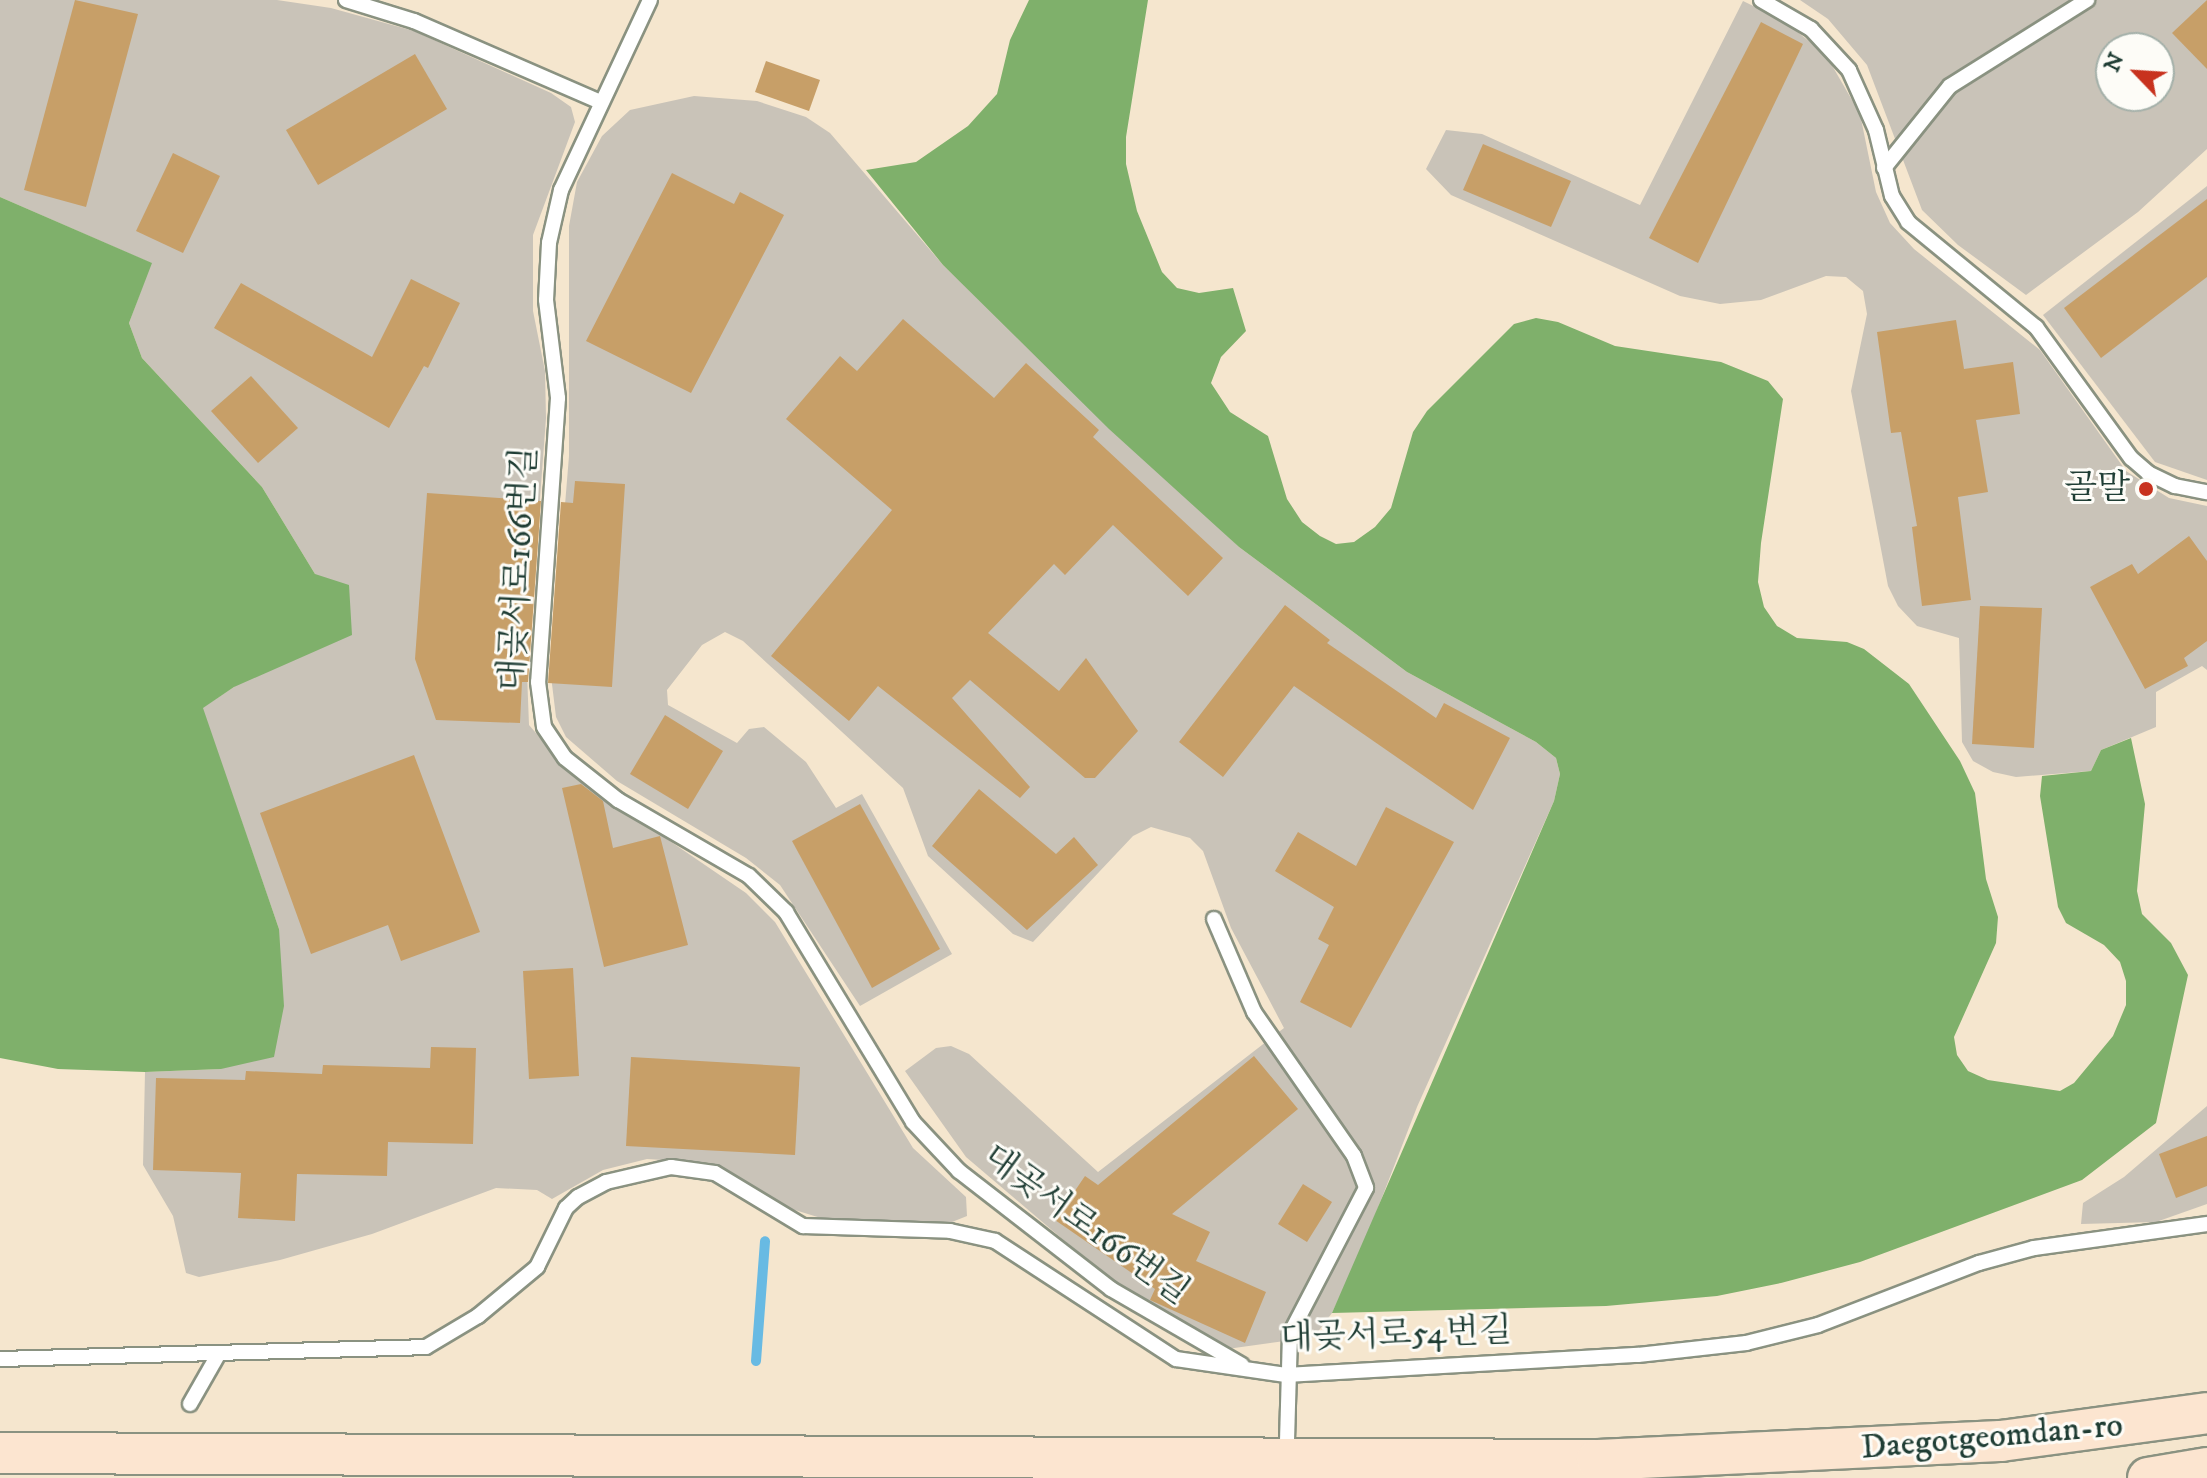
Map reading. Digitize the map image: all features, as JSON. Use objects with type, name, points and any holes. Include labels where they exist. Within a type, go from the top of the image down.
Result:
[{"type":"main road","name":"Daegotgeomdan-ro","points":[[0,1453],[1597,1460],[2001,1441],[2207,1413]]},
{"type":"main road","name":"Daegotgeomdan-ro","points":[[2148,1478],[2207,1468]]},
{"type":"lane","points":[[346,0],[414,21],[600,102]]},
{"type":"lane","name":"대곶서로166번길","points":[[650,0],[561,190],[549,243],[546,300],[558,398],[538,682],[544,727],[565,758],[618,800],[749,876],[786,912],[913,1122],[959,1171],[1111,1289],[1242,1365]]},
{"type":"lane","points":[[1761,0],[1811,29],[1849,70],[1876,130],[1892,196],[1908,222],[2036,327],[2131,458],[2148,473],[2175,486],[2207,492]]},
{"type":"lane","points":[[1884,168],[1950,86],[2087,0]]},
{"type":"lane","points":[[1214,919],[1254,1012],[1354,1156],[1366,1188],[1290,1334],[1286,1375],[1287,1441]]},
{"type":"lane","name":"대곶서로54번길","points":[[0,1359],[426,1347],[478,1316],[537,1267],[566,1208],[578,1197],[606,1182],[671,1167],[715,1173],[803,1226],[950,1231],[995,1241],[1176,1359],[1194,1365],[1242,1365],[1286,1375],[1638,1355],[1746,1343],[1818,1325],[1965,1268],[2034,1248],[2207,1224]]},
{"type":"lane","points":[[190,1404],[218,1355]]},
{"type":"shaded area","points":[[0,0],[277,0],[331,8],[414,31],[551,93],[571,107],[575,122],[533,235],[533,311],[545,371],[546,418],[527,673],[529,725],[554,754],[620,807],[746,893],[775,922],[913,1148],[966,1197],[967,1216],[952,1222],[834,1222],[785,1207],[710,1163],[647,1159],[603,1170],[552,1199],[537,1190],[496,1188],[372,1234],[280,1260],[199,1277],[186,1273],[173,1216],[143,1165],[145,1072],[221,1069],[279,929],[202,708],[234,687],[315,574],[262,487],[142,358],[129,323],[151,263],[0,197]]},
{"type":"shaded area","points":[[1800,0],[2207,0],[2207,149],[2138,212],[2026,295],[1958,245],[1922,210],[1867,65],[1828,19]]},
{"type":"shaded area","points":[[1743,1],[1784,21],[1826,55],[1860,114],[1876,192],[1890,223],[1914,249],[2040,350],[2126,471],[2169,498],[2207,506],[2207,670],[2202,666],[2156,692],[2156,727],[2101,750],[2091,771],[2016,777],[1993,772],[1973,761],[1962,742],[1959,638],[1917,626],[1898,606],[1888,586],[1851,391],[1867,314],[1863,291],[1846,277],[1826,276],[1761,300],[1720,304],[1680,296],[1451,195],[1426,169],[1446,130],[1482,134],[1640,205]]},
{"type":"shaded area","points":[[694,96],[757,101],[806,117],[830,133],[943,265],[1239,547],[1407,672],[1536,742],[1556,758],[1560,774],[1554,801],[1417,1107],[1362,1249],[1332,1313],[1314,1337],[1227,1349],[1107,1277],[966,1157],[905,1071],[936,1048],[951,1046],[969,1054],[1098,1172],[1284,1028],[1231,928],[1203,851],[1190,838],[1151,827],[1133,836],[1033,942],[1013,934],[928,856],[903,788],[743,641],[725,632],[702,645],[667,690],[668,705],[737,743],[749,729],[764,727],[806,762],[836,808],[862,794],[952,954],[860,1006],[780,885],[746,858],[617,781],[566,737],[556,717],[551,676],[569,456],[569,226],[577,182],[602,136],[630,110]]},
{"type":"shaded area","points":[[2207,186],[2207,480],[2155,462],[2043,315]]},
{"type":"shaded area","points":[[2207,1106],[2207,1204],[2156,1222],[2081,1224],[2083,1203],[2124,1177]]},
{"type":"green space","points":[[1029,0],[1148,0],[1126,137],[1126,164],[1137,211],[1162,272],[1177,288],[1199,293],[1233,288],[1246,331],[1221,357],[1211,383],[1230,412],[1268,436],[1287,499],[1302,522],[1320,536],[1336,544],[1354,542],[1375,527],[1391,508],[1413,432],[1427,411],[1514,324],[1536,318],[1558,322],[1615,346],[1721,362],[1768,381],[1783,399],[1761,543],[1758,582],[1764,607],[1777,626],[1797,638],[1847,642],[1864,649],[1909,684],[1960,761],[1975,793],[1986,879],[1998,917],[1996,943],[1954,1037],[1957,1055],[1968,1071],[1988,1080],[2060,1091],[2074,1083],[2113,1036],[2126,1005],[2126,981],[2120,962],[2104,945],[2066,923],[2058,907],[2040,796],[2042,776],[2091,771],[2101,750],[2131,738],[2145,804],[2137,891],[2142,914],[2171,943],[2188,975],[2156,1123],[2082,1180],[1860,1262],[1781,1283],[1717,1296],[1606,1306],[1332,1313],[1554,801],[1560,774],[1556,758],[1536,742],[1407,672],[1239,547],[1109,429],[943,265],[866,170],[916,162],[968,126],[997,94],[1010,40]]},
{"type":"green space","points":[[0,197],[152,263],[129,323],[142,358],[262,487],[315,574],[349,585],[352,635],[234,687],[203,708],[279,929],[284,1006],[274,1057],[221,1069],[145,1072],[58,1069],[0,1058]]},
{"type":"building","points":[[75,0],[138,14],[86,207],[24,190]]},
{"type":"building","points":[[2207,0],[2207,69],[2175,36],[2175,32]]},
{"type":"building","points":[[1761,22],[1803,44],[1698,263],[1649,238]]},
{"type":"building","points":[[415,54],[447,109],[318,185],[286,130]]},
{"type":"building","points":[[766,61],[820,80],[809,111],[755,92]]},
{"type":"building","points":[[1483,144],[1571,181],[1551,227],[1463,190]]},
{"type":"building","points":[[173,153],[220,176],[183,253],[136,231]]},
{"type":"building","points":[[672,173],[734,204],[740,192],[784,215],[691,393],[586,341]]},
{"type":"building","points":[[2207,199],[2207,277],[2101,358],[2064,308]]},
{"type":"building","points":[[411,279],[460,303],[428,368],[424,366],[389,428],[214,328],[241,283],[372,357]]},
{"type":"building","points":[[903,319],[994,398],[1026,363],[1099,430],[1093,437],[1223,558],[1188,596],[1113,525],[1065,575],[1054,564],[988,633],[1059,691],[1086,658],[1138,731],[1095,778],[1085,778],[970,680],[952,698],[1030,787],[1020,798],[878,686],[849,721],[771,656],[892,510],[786,419],[840,356],[857,371]]},
{"type":"building","points":[[1956,320],[1964,369],[2013,362],[2020,414],[1976,420],[1988,492],[1958,497],[1971,600],[1922,606],[1912,527],[1917,526],[1901,432],[1891,433],[1877,332]]},
{"type":"building","points":[[251,376],[298,428],[258,463],[211,411]]},
{"type":"building","points":[[575,481],[625,484],[612,687],[548,683],[561,502],[573,503]]},
{"type":"building","points":[[427,493],[541,501],[528,682],[522,682],[520,723],[436,720],[415,659]]},
{"type":"building","points":[[2189,536],[2207,561],[2207,641],[2184,658],[2188,666],[2145,689],[2090,587],[2132,564],[2138,574]]},
{"type":"building","points":[[1285,605],[1330,640],[1327,643],[1436,718],[1444,703],[1510,738],[1473,810],[1294,686],[1223,777],[1179,742]]},
{"type":"building","points":[[1980,606],[2042,608],[2034,748],[1972,744]]},
{"type":"building","points":[[665,715],[723,751],[688,809],[630,774]]},
{"type":"building","points":[[414,755],[480,932],[401,961],[388,925],[311,954],[260,813]]},
{"type":"building","points":[[581,784],[603,801],[613,848],[660,836],[688,945],[604,967],[562,788]]},
{"type":"building","points":[[979,789],[1056,854],[1074,837],[1098,865],[1027,930],[932,846]]},
{"type":"building","points":[[860,804],[940,949],[872,988],[792,841]]},
{"type":"building","points":[[1386,807],[1454,842],[1351,1028],[1300,1002],[1329,945],[1318,939],[1334,907],[1275,871],[1298,832],[1356,866]]},
{"type":"building","points":[[573,968],[579,1076],[529,1079],[523,971]]},
{"type":"building","points":[[431,1047],[476,1048],[473,1144],[388,1142],[387,1176],[297,1174],[295,1221],[238,1218],[241,1173],[153,1170],[156,1078],[245,1080],[246,1071],[322,1074],[323,1065],[430,1068]]},
{"type":"building","points":[[1254,1056],[1298,1109],[1172,1214],[1210,1232],[1196,1261],[1266,1292],[1245,1343],[1150,1300],[1155,1289],[1055,1220],[1085,1176],[1098,1185]]},
{"type":"building","points":[[631,1057],[800,1067],[795,1155],[626,1146]]},
{"type":"building","points":[[2207,1136],[2207,1186],[2176,1198],[2159,1154]]},
{"type":"building","points":[[1303,1184],[1332,1202],[1307,1242],[1278,1224]]},
{"type":"waterway","points":[[756,1361],[765,1241]]},
{"type":"place","name":"골말","points":[[2146,489]]}]
